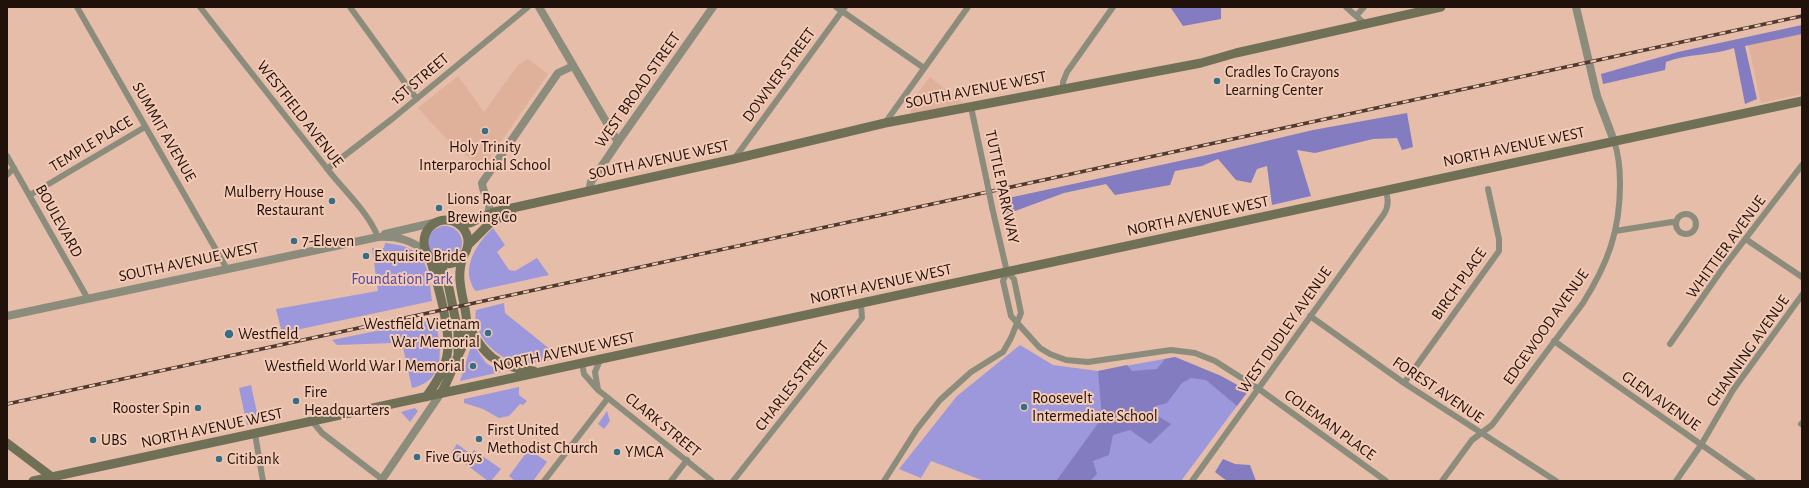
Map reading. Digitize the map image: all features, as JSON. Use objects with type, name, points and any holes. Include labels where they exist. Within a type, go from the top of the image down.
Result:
[{"type":"main road","name":"SOUTH AVENUE WEST","points":[[456,223],[470,223],[488,214],[734,159],[885,123],[1201,63],[1441,7]]},
{"type":"main road","name":"NORTH AVENUE WEST","points":[[33,481],[55,479],[441,393],[582,364],[1802,101]]},
{"type":"main road","name":"SOUTH AVENUE WEST","points":[[468,245],[490,223],[518,208]]},
{"type":"main road","points":[[426,397],[442,373],[449,344],[438,285],[425,236],[429,228],[437,222],[445,220],[456,223],[465,232],[468,245],[460,263],[459,278],[466,319],[466,338],[463,348],[458,355]]},
{"type":"main road","points":[[430,256],[445,264],[452,263],[464,254]]},
{"type":"main road","points":[[430,256],[445,274],[458,332],[458,355],[452,374],[441,393]]},
{"type":"main road","points":[[466,319],[478,343],[499,362],[511,368],[542,372]]},
{"type":"main road","points":[[7,444],[55,479]]},
{"type":"street","name":"SUMMIT AVENUE","points":[[77,7],[227,269]]},
{"type":"street","name":"WESTFIELD AVENUE","points":[[200,7],[327,169],[360,208],[374,228],[378,237]]},
{"type":"street","points":[[350,7],[416,98]]},
{"type":"street","name":"1ST STREET","points":[[327,169],[392,119],[528,7]]},
{"type":"street","points":[[539,7],[618,142]]},
{"type":"street","name":"WEST BROAD STREET","points":[[589,191],[591,182],[713,7]]},
{"type":"street","points":[[836,7],[843,9],[924,68]]},
{"type":"street","points":[[885,123],[968,7]]},
{"type":"street","points":[[1063,89],[1063,82],[1067,72],[1114,7]]},
{"type":"street","points":[[1346,7],[1357,15],[1365,24]]},
{"type":"street","points":[[1357,15],[1364,7]]},
{"type":"street","points":[[1576,7],[1597,96],[1614,141]]},
{"type":"street","name":"DOWNER STREET","points":[[734,159],[843,9]]},
{"type":"street","points":[[488,214],[491,207],[490,201],[482,189],[482,183],[558,73],[573,66]]},
{"type":"street","name":"TUTTLE PARKWAY","points":[[884,481],[917,429],[940,400],[971,372],[1002,352],[1018,324],[1021,313],[1014,279],[1007,272],[971,107]]},
{"type":"street","name":"TEMPLE PLACE","points":[[30,195],[145,127]]},
{"type":"street","name":"EDGEWOOD AVENUE","points":[[1442,481],[1472,440],[1492,426],[1596,282],[1608,257],[1616,232],[1620,201],[1618,152],[1614,141]]},
{"type":"street","name":"BOULEVARD","points":[[7,156],[88,299]]},
{"type":"street","name":"WHITTIER AVENUE","points":[[1670,344],[1723,268],[1747,240],[1802,165]]},
{"type":"street","points":[[7,175],[14,168]]},
{"type":"street","name":"BIRCH PLACE","points":[[1404,384],[1498,251],[1499,239],[1488,189]]},
{"type":"street","name":"WEST DUDLEY AVENUE","points":[[1192,481],[1388,209],[1386,190]]},
{"type":"street","name":"SOUTH AVENUE WEST","points":[[378,237],[389,232],[437,222]]},
{"type":"street","points":[[1616,232],[1672,222],[1676,223]]},
{"type":"street","name":"SOUTH AVENUE WEST","points":[[7,316],[378,237],[392,236],[404,238],[414,243],[430,256]]},
{"type":"street","points":[[1747,240],[1802,277]]},
{"type":"street","name":"TUTTLE PARKWAY","points":[[1007,272],[1003,281],[1011,316],[1040,348],[1066,360],[1088,362],[1171,350],[1195,353],[1215,361],[1259,390]]},
{"type":"street","name":"CHANNING AVENUE","points":[[1676,481],[1701,445],[1733,390],[1802,295]]},
{"type":"street","name":"CHARLES STREET","points":[[733,481],[862,318],[860,304]]},
{"type":"street","name":"FOREST AVENUE","points":[[1310,316],[1404,384],[1480,434],[1556,481]]},
{"type":"street","name":"GLEN AVENUE","points":[[1554,341],[1753,481]]},
{"type":"street","points":[[598,390],[595,372],[600,360]]},
{"type":"street","name":"CLARK STREET","points":[[582,364],[584,374],[598,390],[712,481]]},
{"type":"street","name":"COLEMAN PLACE","points":[[1259,390],[1386,481]]},
{"type":"street","points":[[312,421],[322,433],[383,480],[441,393]]},
{"type":"street","points":[[544,481],[608,398]]},
{"type":"street","points":[[255,434],[263,481]]},
{"type":"street","points":[[671,481],[687,460]]},
{"type":"shaded area","points":[[1221,7],[1221,19],[1183,26],[1171,8]]},
{"type":"shaded area","points":[[1802,25],[1802,34],[1745,46],[1757,99],[1745,104],[1734,48],[1726,51],[1674,59],[1666,62],[1665,70],[1603,84],[1601,74],[1678,52]]},
{"type":"shaded area","points":[[1802,31],[1802,94],[1761,103],[1748,43]]},
{"type":"shaded area","points":[[528,59],[548,74],[483,168],[454,147],[418,108],[458,76],[484,112],[518,65]]},
{"type":"shaded area","points":[[930,77],[963,103],[913,115],[907,107]]},
{"type":"shaded area","points":[[1407,113],[1413,147],[1402,150],[1397,138],[1373,139],[1315,153],[1297,150],[1311,196],[1272,205],[1267,166],[1257,169],[1251,183],[1236,180],[1218,159],[1202,166],[1175,171],[1170,185],[1115,195],[1106,184],[1064,193],[1007,214],[999,200],[1207,155],[1313,130]]},
{"type":"shaded area","points":[[1175,357],[1221,376],[1248,391],[1237,406],[1206,380],[1191,378],[1182,383],[1167,403],[1155,406],[1156,415],[1171,424],[1150,444],[1130,430],[1113,435],[1109,455],[1093,461],[1097,474],[1090,481],[1056,481],[1102,418],[1098,371],[1127,365],[1132,371],[1157,369],[1165,359]]},
{"type":"shaded area","points":[[1223,459],[1235,464],[1250,465],[1256,481],[1227,481],[1215,472]]},
{"type":"green space","points":[[445,226],[457,231],[462,243],[457,255],[445,260],[433,255],[428,243],[433,231]]},
{"type":"green space","points":[[493,228],[505,245],[497,252],[509,270],[515,271],[537,258],[549,275],[476,291],[470,280],[469,273],[471,259],[478,245]]},
{"type":"green space","name":"Foundation Park","points":[[385,243],[409,248],[417,253],[422,259],[429,276],[432,301],[282,333],[276,309],[378,291],[372,248],[384,248]]},
{"type":"green space","points":[[504,303],[505,313],[561,358],[521,363],[512,361],[495,352],[482,337],[476,319],[476,310]]},
{"type":"green space","points":[[435,319],[440,351],[437,370],[432,378],[424,384],[412,388],[403,347],[393,343],[337,345],[332,340]]},
{"type":"green space","points":[[472,343],[486,363],[501,372],[460,381]]},
{"type":"green space","points":[[1020,345],[1053,365],[1098,371],[1175,357],[1221,376],[1248,391],[1181,481],[984,481],[931,461],[921,478],[899,469],[957,396]]},
{"type":"green space","points":[[251,385],[259,422],[247,425],[239,388]]},
{"type":"green space","points":[[519,387],[519,395],[527,401],[523,405],[520,404],[509,416],[499,418],[483,409],[464,403],[464,399]]},
{"type":"green space","points":[[415,408],[418,411],[410,422],[401,412]]},
{"type":"green space","points":[[607,411],[610,421],[604,429],[598,424]]},
{"type":"green space","points":[[457,444],[471,454],[474,450],[501,469],[491,481],[488,481],[451,453]]},
{"type":"green space","points":[[529,449],[547,462],[533,481],[515,481],[509,476]]},
{"type":"railway","points":[[7,404],[1802,16]]},
{"type":"place","name":"Cradles To Crayons Learning Center","points":[[1217,81]]},
{"type":"place","name":"Holy Trinity Interparochial School","points":[[485,131]]},
{"type":"place","name":"Mulberry House Restaurant","points":[[332,201]]},
{"type":"place","name":"Lions Roar Brewing Co","points":[[439,208]]},
{"type":"place","name":"7-Eleven","points":[[294,241]]},
{"type":"place","name":"Exquisite Bride","points":[[366,256]]},
{"type":"place","name":"Westfield Vietnam War Memorial","points":[[488,333]]},
{"type":"place","name":"Westfield","points":[[229,334]]},
{"type":"place","name":"Westfield World War I Memorial","points":[[473,366]]},
{"type":"place","name":"Fire Headquarters","points":[[296,401]]},
{"type":"place","name":"Roosevelt Intermediate School","points":[[1024,407]]},
{"type":"place","name":"Rooster Spin","points":[[198,408]]},
{"type":"place","name":"First United Methodist Church","points":[[479,439]]},
{"type":"place","name":"UBS","points":[[93,440]]},
{"type":"place","name":"YMCA","points":[[617,452]]},
{"type":"place","name":"Five Guys","points":[[417,457]]},
{"type":"place","name":"Citibank","points":[[219,459]]}]
